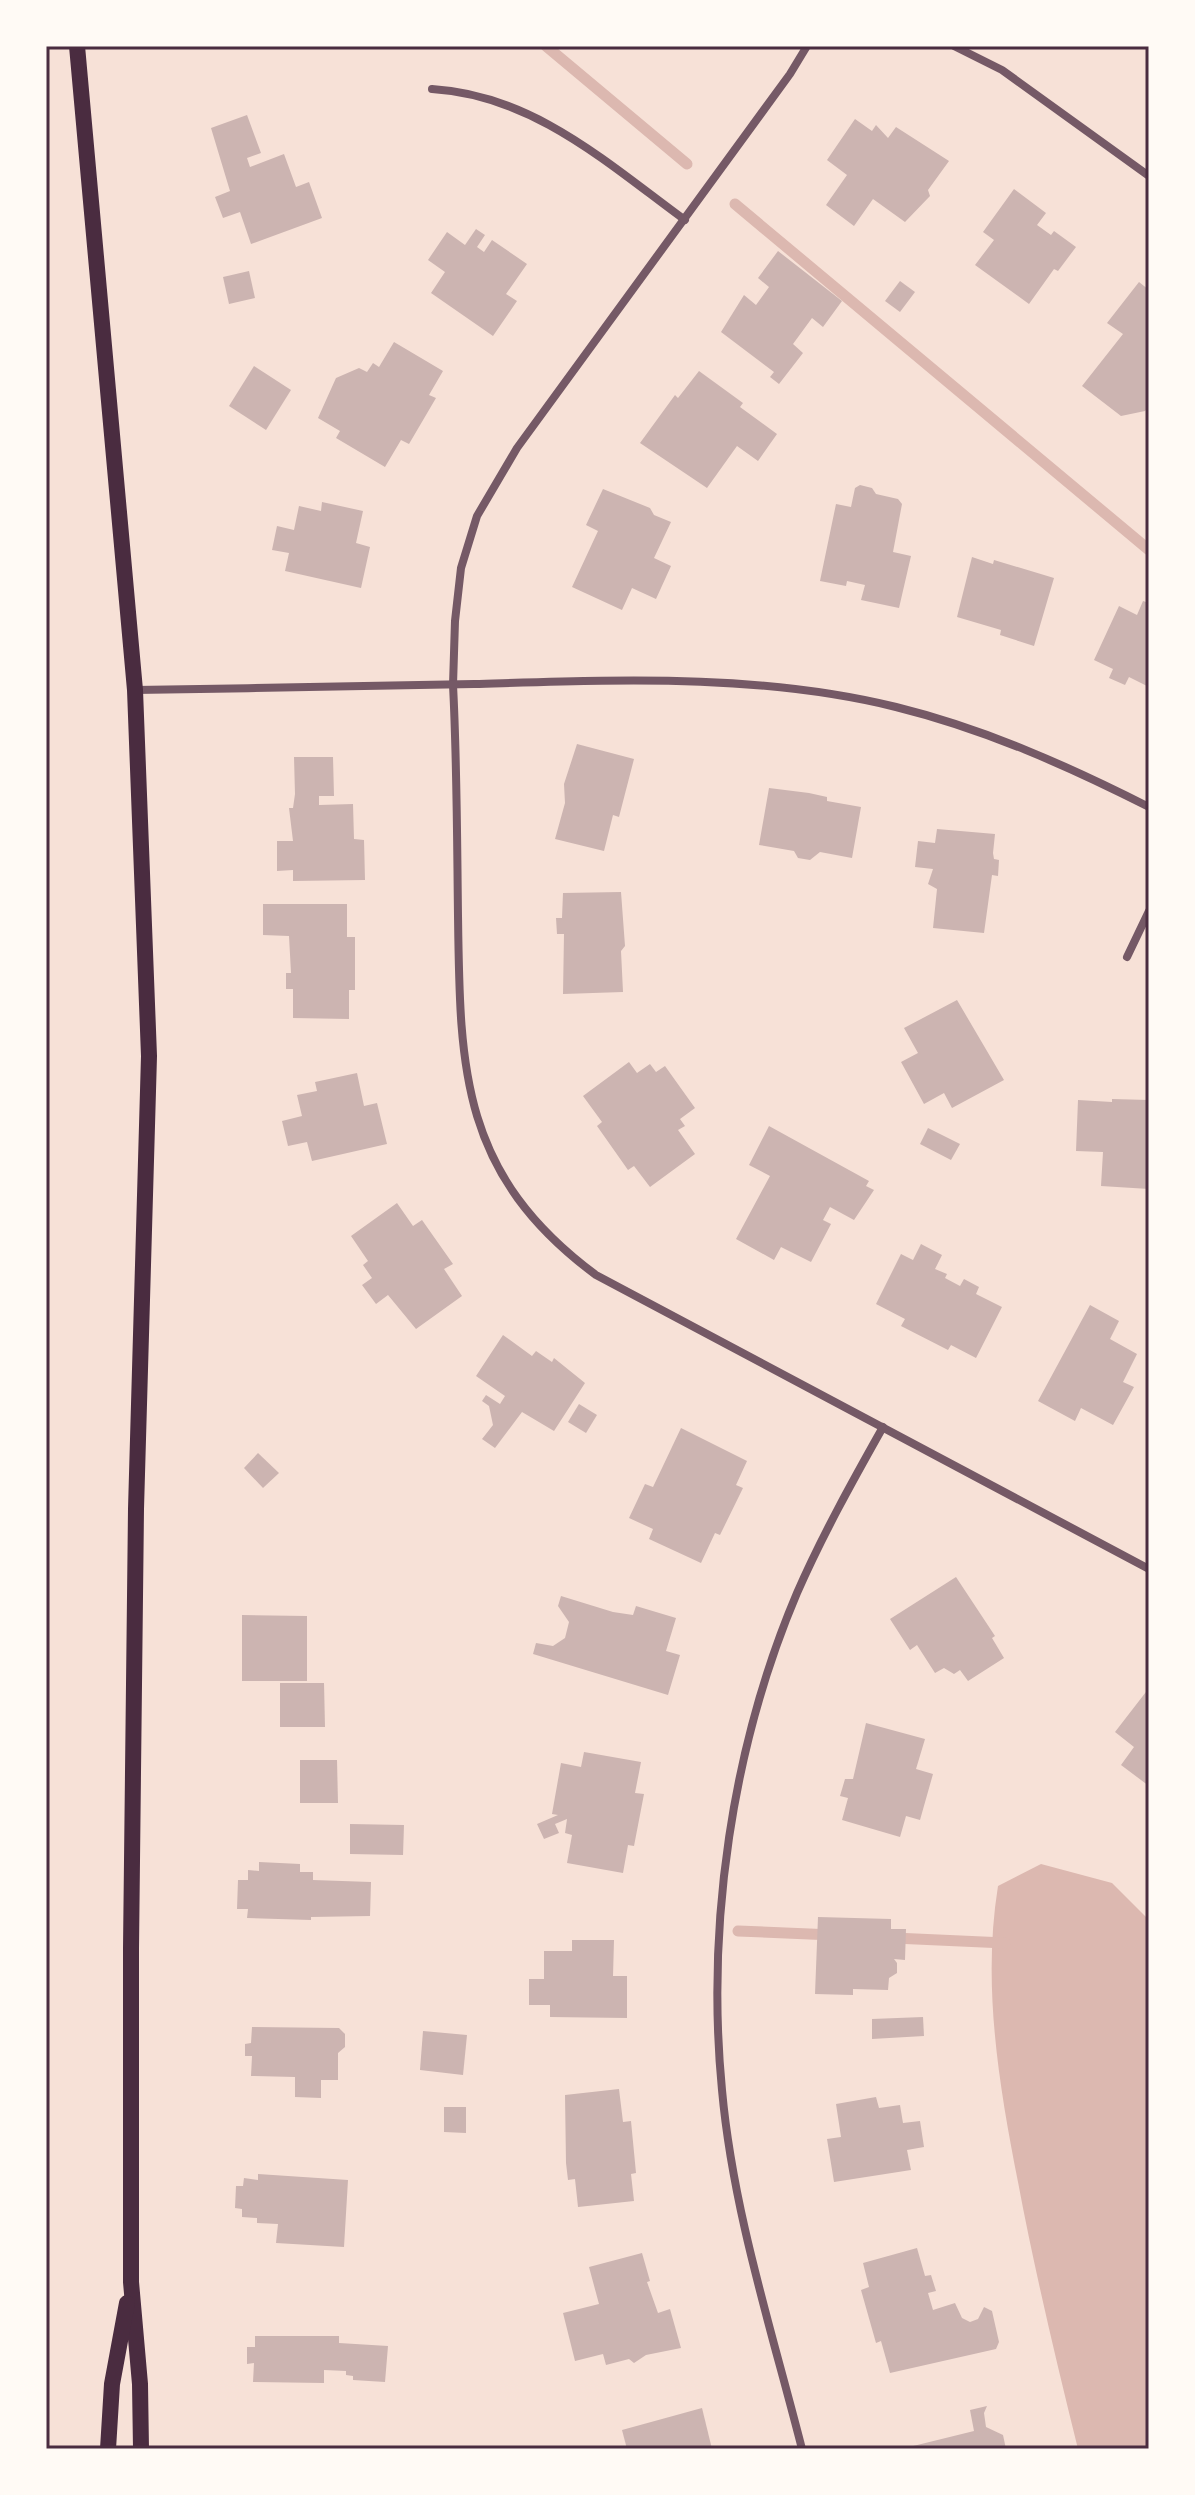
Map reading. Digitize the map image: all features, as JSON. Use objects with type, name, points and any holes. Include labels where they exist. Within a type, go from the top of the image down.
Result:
[{"type":"main road","points":[[77,46],[135,690],[149,1056],[136,1509],[131,2282],[140,2384],[141,2449]]},
{"type":"main road","points":[[108,2449],[112,2384],[131,2282]]},
{"type":"street","points":[[807,46],[685,220],[517,448],[477,516],[461,568],[453,685],[464,1069],[489,1149],[515,1198],[575,1259],[596,1275],[1149,1569]]},
{"type":"street","points":[[954,46],[1011,76],[1149,176]]},
{"type":"street","points":[[432,89],[495,100],[563,131],[685,220]]},
{"type":"street","points":[[135,690],[705,681],[834,695],[898,708],[1020,746],[1149,807]]},
{"type":"street","points":[[1127,957],[1149,911]]},
{"type":"street","points":[[802,2449],[740,2205],[722,2091],[718,2019],[721,1914],[734,1812],[754,1718],[773,1657],[834,1513],[883,1427]]},
{"type":"shaded area","points":[[1041,1864],[1112,1883],[1149,1920],[1149,2449],[1078,2449],[1011,2145],[999,2072],[992,1998],[993,1923],[998,1886]]},
{"type":"building","points":[[247,115],[261,153],[247,158],[250,167],[284,154],[296,187],[309,182],[322,218],[251,244],[240,212],[223,218],[215,197],[230,191],[211,128]]},
{"type":"building","points":[[855,119],[872,131],[876,125],[888,138],[896,127],[949,161],[928,190],[930,196],[905,222],[873,199],[854,226],[826,205],[847,175],[827,160]]},
{"type":"building","points":[[1014,189],[1046,213],[1037,225],[1051,235],[1054,231],[1076,247],[1058,271],[1054,269],[1029,304],[975,265],[994,240],[983,232]]},
{"type":"building","points":[[476,229],[485,235],[477,247],[484,252],[492,240],[527,264],[506,294],[517,301],[493,336],[431,293],[445,272],[428,260],[447,232],[465,245]]},
{"type":"building","points":[[778,251],[842,301],[823,327],[812,318],[793,344],[803,353],[779,384],[770,377],[774,372],[721,332],[744,295],[756,305],[769,287],[758,278]]},
{"type":"building","points":[[249,271],[255,298],[229,304],[223,277]]},
{"type":"building","points":[[900,281],[915,292],[900,312],[885,301]]},
{"type":"building","points":[[1139,282],[1149,290],[1149,406],[1145,411],[1121,416],[1082,386],[1123,334],[1107,323]]},
{"type":"building","points":[[394,342],[443,371],[429,395],[436,398],[409,444],[401,440],[385,467],[336,438],[340,431],[318,418],[336,378],[359,368],[367,372],[373,363],[379,367]]},
{"type":"building","points":[[254,366],[291,390],[266,430],[229,406]]},
{"type":"building","points":[[699,371],[743,403],[740,407],[777,434],[758,461],[737,446],[707,488],[640,443],[675,395],[678,398]]},
{"type":"building","points":[[860,485],[872,488],[876,494],[898,499],[902,504],[893,552],[911,556],[899,608],[861,600],[865,585],[847,581],[846,586],[820,581],[836,504],[851,507],[855,488]]},
{"type":"building","points":[[603,489],[650,508],[654,515],[671,522],[654,558],[671,566],[656,599],[632,588],[622,610],[572,587],[598,531],[586,525]]},
{"type":"building","points":[[322,502],[363,511],[356,543],[370,547],[361,588],[285,571],[289,553],[272,550],[277,526],[294,530],[299,506],[321,511]]},
{"type":"building","points":[[972,557],[993,564],[994,560],[1054,578],[1034,646],[1000,635],[1001,630],[957,617]]},
{"type":"building","points":[[1143,601],[1149,603],[1149,687],[1129,677],[1125,685],[1109,678],[1113,669],[1094,660],[1119,606],[1137,615]]},
{"type":"building","points":[[577,744],[634,759],[619,817],[613,815],[604,851],[555,839],[565,803],[564,784]]},
{"type":"building","points":[[294,757],[333,757],[334,796],[319,796],[319,805],[353,804],[354,839],[364,840],[365,880],[293,881],[293,870],[277,871],[277,841],[293,841],[289,808],[293,808],[295,794]]},
{"type":"building","points":[[769,788],[809,793],[827,797],[827,801],[861,807],[852,858],[820,852],[810,860],[798,858],[794,851],[759,845]]},
{"type":"building","points":[[937,829],[995,834],[993,853],[994,859],[999,860],[998,876],[992,875],[984,933],[933,928],[937,889],[928,884],[933,869],[915,867],[918,841],[935,843]]},
{"type":"building","points":[[621,892],[625,946],[621,951],[623,992],[563,994],[564,934],[557,934],[556,918],[562,918],[563,893]]},
{"type":"building","points":[[263,904],[347,904],[347,937],[355,937],[355,990],[349,990],[349,1019],[293,1018],[293,989],[286,989],[286,973],[291,973],[289,936],[263,935]]},
{"type":"building","points":[[957,1000],[1004,1080],[952,1108],[944,1093],[924,1104],[901,1062],[918,1053],[904,1028]]},
{"type":"building","points":[[629,1062],[637,1073],[650,1064],[656,1072],[665,1066],[695,1108],[680,1119],[685,1126],[678,1130],[695,1154],[650,1187],[634,1166],[628,1170],[597,1126],[602,1122],[583,1096]]},
{"type":"building","points":[[357,1073],[364,1106],[377,1103],[387,1144],[312,1161],[307,1142],[288,1146],[282,1121],[302,1116],[297,1095],[317,1091],[315,1082]]},
{"type":"building","points":[[1112,1099],[1149,1100],[1149,1189],[1101,1186],[1103,1152],[1076,1151],[1078,1100],[1112,1102]]},
{"type":"building","points":[[769,1126],[869,1181],[866,1186],[874,1190],[854,1220],[830,1207],[823,1220],[831,1224],[811,1262],[781,1247],[774,1260],[736,1239],[770,1176],[749,1165]]},
{"type":"building","points":[[928,1128],[960,1144],[951,1160],[920,1144]]},
{"type":"building","points":[[397,1203],[413,1226],[422,1220],[453,1264],[444,1269],[462,1296],[416,1329],[388,1295],[376,1304],[362,1285],[372,1278],[363,1265],[368,1261],[351,1236]]},
{"type":"building","points":[[921,1244],[942,1255],[935,1269],[947,1274],[945,1278],[960,1286],[964,1279],[979,1287],[976,1294],[1002,1307],[976,1358],[951,1345],[948,1350],[901,1326],[905,1319],[876,1304],[901,1254],[913,1260]]},
{"type":"building","points":[[1090,1305],[1119,1321],[1110,1339],[1137,1354],[1123,1382],[1134,1387],[1113,1425],[1081,1408],[1075,1421],[1038,1401]]},
{"type":"building","points":[[503,1335],[532,1356],[536,1351],[552,1362],[554,1358],[585,1383],[554,1431],[522,1412],[495,1448],[482,1439],[493,1425],[489,1406],[482,1401],[486,1395],[500,1404],[505,1396],[476,1376]]},
{"type":"building","points":[[579,1404],[597,1415],[586,1433],[568,1422]]},
{"type":"building","points":[[681,1428],[747,1461],[736,1485],[743,1488],[720,1535],[715,1533],[701,1563],[649,1539],[653,1529],[629,1518],[645,1484],[653,1487]]},
{"type":"building","points":[[258,1453],[279,1473],[263,1488],[244,1468]]},
{"type":"building","points":[[956,1577],[995,1636],[992,1638],[1004,1658],[968,1681],[960,1670],[954,1674],[944,1668],[935,1673],[917,1645],[910,1650],[890,1619]]},
{"type":"building","points":[[561,1596],[613,1612],[633,1615],[636,1606],[676,1618],[666,1651],[680,1655],[668,1695],[533,1654],[536,1643],[553,1646],[565,1638],[569,1622],[558,1606]]},
{"type":"building","points":[[242,1615],[307,1616],[307,1681],[242,1681]]},
{"type":"building","points":[[280,1683],[324,1683],[325,1727],[280,1727]]},
{"type":"building","points":[[1149,1688],[1149,1786],[1121,1765],[1134,1747],[1115,1732]]},
{"type":"building","points":[[866,1723],[925,1739],[916,1769],[933,1774],[920,1820],[906,1816],[900,1837],[842,1820],[848,1798],[840,1796],[845,1779],[853,1779]]},
{"type":"building","points":[[584,1752],[641,1762],[635,1793],[644,1794],[634,1846],[628,1845],[623,1873],[567,1863],[572,1835],[565,1833],[567,1819],[555,1824],[559,1833],[544,1839],[537,1824],[558,1815],[552,1814],[561,1763],[581,1767]]},
{"type":"building","points":[[300,1760],[337,1760],[338,1803],[300,1803]]},
{"type":"building","points":[[350,1824],[404,1825],[403,1855],[350,1854]]},
{"type":"building","points":[[259,1862],[300,1864],[300,1872],[313,1872],[313,1880],[371,1882],[370,1916],[311,1917],[311,1920],[247,1918],[248,1909],[237,1909],[238,1880],[248,1880],[248,1870],[259,1871]]},
{"type":"building","points":[[818,1917],[891,1919],[891,1929],[906,1929],[905,1960],[894,1959],[897,1973],[889,1978],[888,1990],[853,1989],[853,1995],[815,1994]]},
{"type":"building","points":[[572,1940],[614,1940],[613,1976],[627,1976],[627,2018],[550,2017],[550,2005],[529,2005],[529,1979],[544,1979],[544,1951],[572,1951]]},
{"type":"building","points":[[923,2017],[924,2036],[872,2039],[872,2019]]},
{"type":"building","points":[[252,2027],[339,2028],[345,2034],[345,2047],[338,2053],[338,2080],[321,2080],[321,2098],[295,2097],[295,2077],[251,2076],[252,2056],[245,2056],[245,2044],[251,2043]]},
{"type":"building","points":[[423,2031],[467,2035],[463,2075],[420,2070]]},
{"type":"building","points":[[619,2089],[623,2122],[631,2121],[636,2173],[631,2174],[634,2201],[578,2207],[575,2179],[568,2180],[566,2163],[565,2095]]},
{"type":"building","points":[[876,2097],[879,2108],[900,2105],[903,2123],[920,2121],[924,2147],[907,2150],[911,2170],[834,2182],[827,2139],[841,2137],[836,2104]]},
{"type":"building","points":[[444,2107],[466,2107],[466,2133],[444,2132]]},
{"type":"building","points":[[258,2174],[348,2180],[344,2247],[276,2243],[278,2224],[257,2223],[257,2218],[242,2217],[242,2209],[235,2208],[236,2186],[243,2186],[244,2178],[258,2180]]},
{"type":"building","points":[[917,2248],[925,2276],[931,2275],[936,2291],[928,2293],[933,2310],[955,2303],[962,2318],[970,2322],[978,2319],[984,2307],[992,2311],[999,2342],[996,2349],[890,2373],[881,2341],[876,2343],[861,2290],[869,2287],[863,2263]]},
{"type":"building","points":[[642,2253],[650,2281],[647,2282],[658,2313],[670,2309],[681,2348],[646,2355],[634,2363],[629,2359],[606,2365],[603,2354],[575,2361],[563,2313],[599,2304],[589,2267]]},
{"type":"building","points":[[255,2336],[339,2336],[339,2343],[388,2346],[385,2382],[353,2380],[353,2376],[346,2375],[346,2371],[324,2370],[324,2383],[253,2382],[254,2363],[247,2364],[247,2347],[255,2347]]},
{"type":"building","points":[[987,2406],[984,2413],[986,2427],[1003,2435],[1006,2449],[901,2449],[974,2431],[970,2410]]},
{"type":"building","points":[[702,2408],[712,2449],[627,2449],[622,2430]]},
{"type":"waterway","points":[[546,46],[687,164]]},
{"type":"waterway","points":[[735,204],[1149,550]]},
{"type":"waterway","points":[[738,1931],[833,1935]]},
{"type":"waterway","points":[[894,1938],[1005,1943]]}]
